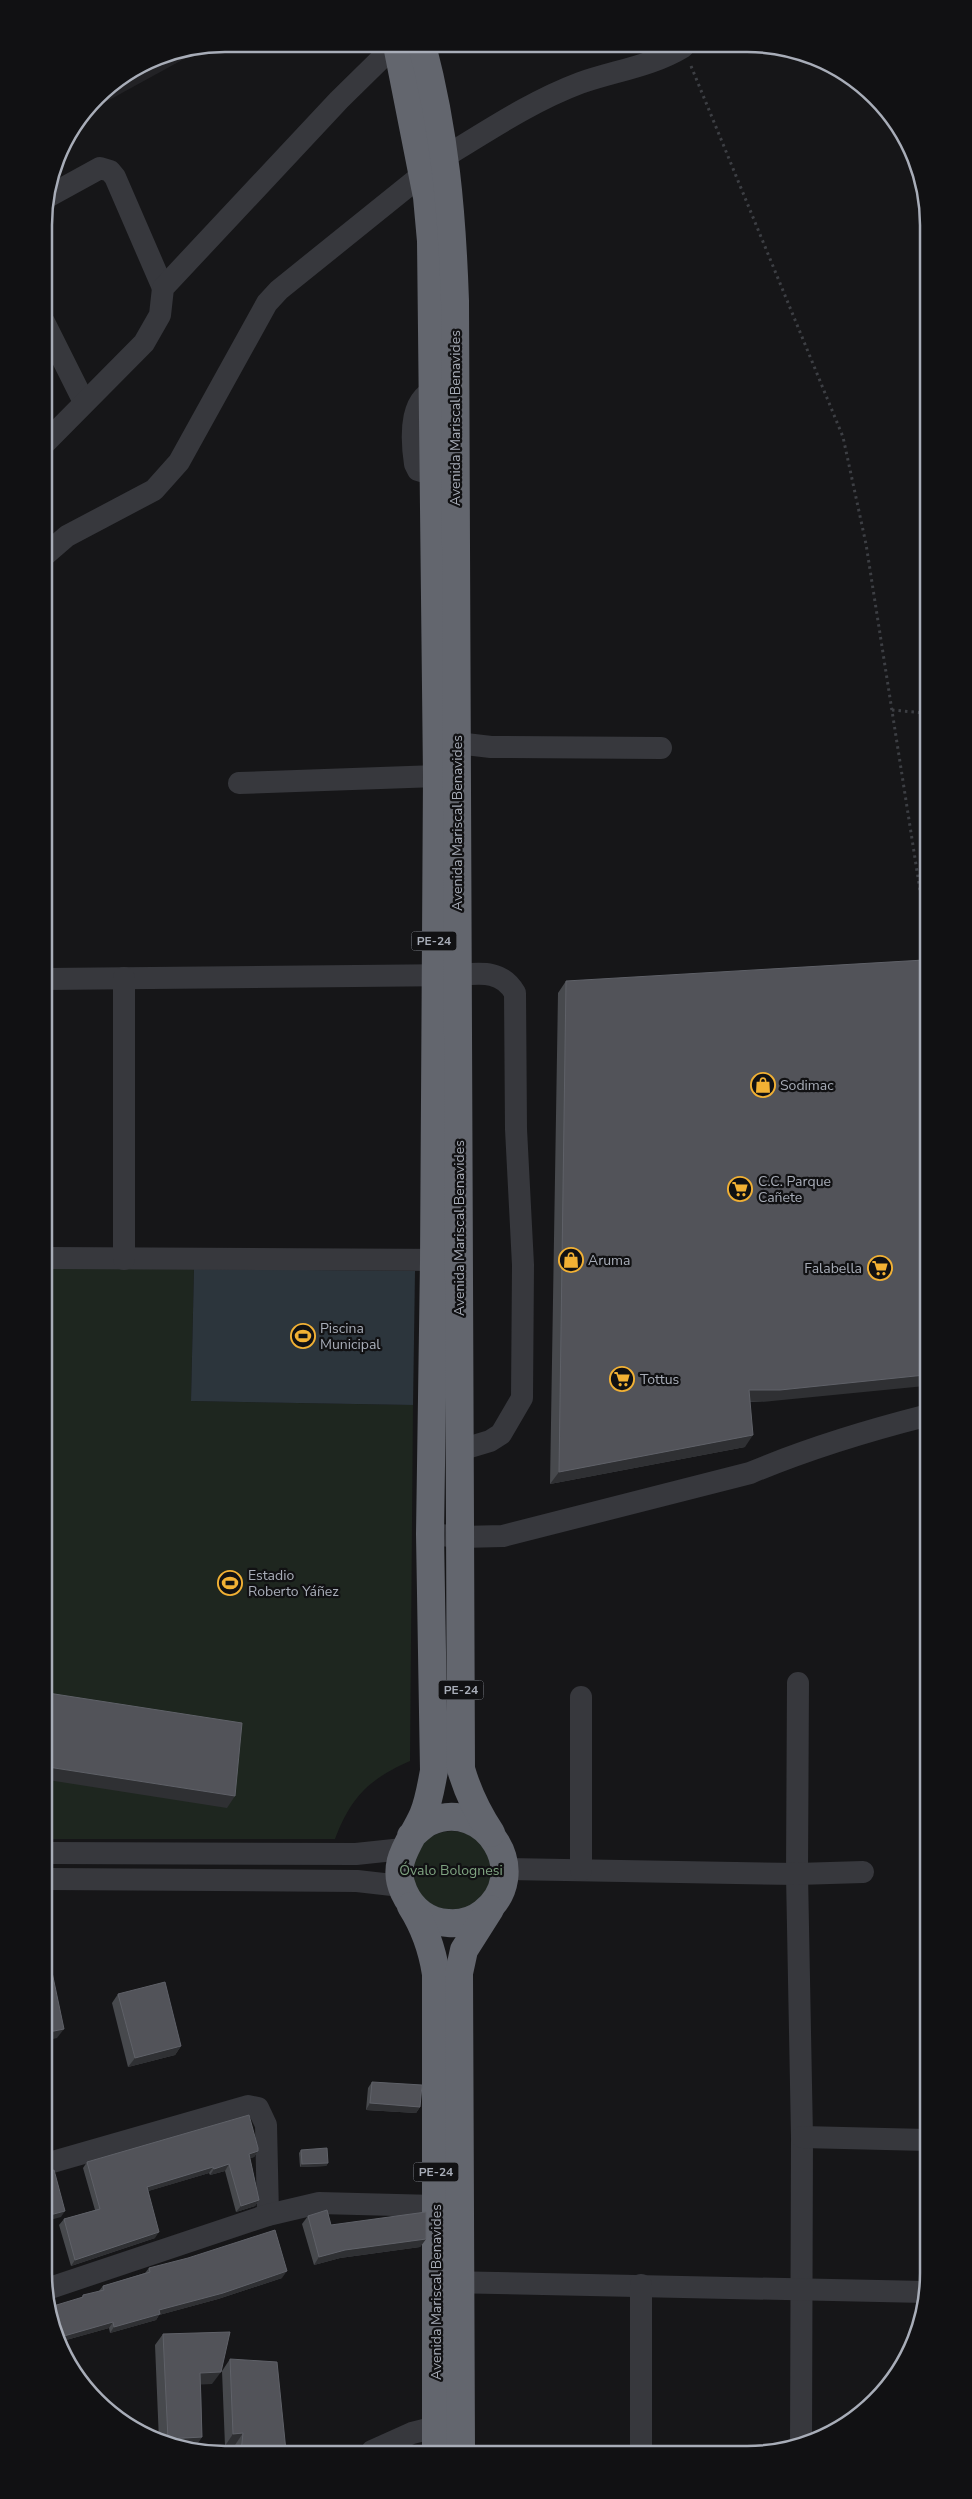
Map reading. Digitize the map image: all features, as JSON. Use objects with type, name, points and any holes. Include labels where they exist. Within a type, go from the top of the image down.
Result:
[{"type":"highway","name":"Avenida Mariscal Benavides","points":[[398,52],[423,174],[444,388],[457,743],[446,974]]},
{"type":"highway","name":"Avenida Mariscal Benavides","points":[[424,52],[446,156],[452,235],[444,388],[434,475],[437,776],[446,974],[447,1260],[460,1450],[461,1769],[474,1807],[492,1835]]},
{"type":"highway","points":[[416,135],[439,120]]},
{"type":"highway","name":"Avenida Mariscal Benavides","points":[[407,1843],[423,1816],[430,1795],[434,1771],[430,1534],[447,1260]]},
{"type":"highway","points":[[452,1817],[474,1822],[492,1835],[502,1851],[505,1869],[502,1890],[491,1907],[475,1919],[457,1924],[438,1922],[420,1914],[404,1893],[399,1867],[407,1843],[429,1822],[452,1817]]},
{"type":"highway","name":"Avenida Mariscal Benavides","points":[[404,1893],[424,1927],[432,1949],[436,1974],[436,2206],[448,2282],[461,2446]]},
{"type":"highway","name":"Avenida Mariscal Benavides","points":[[436,2439],[448,2282],[459,1973],[464,1950],[491,1907]]},
{"type":"street","points":[[163,288],[339,100],[389,52]]},
{"type":"street","points":[[446,156],[537,101],[580,83],[663,58],[674,52]]},
{"type":"street","points":[[53,435],[144,343],[160,315],[163,288],[115,177],[110,171],[100,168],[56,192]]},
{"type":"street","points":[[53,549],[67,536],[154,490],[179,462],[267,304],[279,290],[423,174]]},
{"type":"street","points":[[53,340],[84,402]]},
{"type":"street","points":[[457,743],[491,747],[661,748]]},
{"type":"street","points":[[239,783],[437,776]]},
{"type":"street","points":[[53,979],[486,972],[509,984],[515,993],[516,1129],[523,1265],[522,1398],[501,1434],[490,1441],[460,1450]]},
{"type":"street","points":[[124,978],[124,1259]]},
{"type":"street","points":[[52,1258],[447,1260]]},
{"type":"street","points":[[430,1534],[461,1537],[503,1536],[750,1473],[786,1458],[864,1432],[919,1418]]},
{"type":"street","points":[[798,1683],[797,1874],[802,2137],[801,2437]]},
{"type":"street","points":[[580,1870],[581,1697]]},
{"type":"street","points":[[52,1853],[356,1854],[407,1843]]},
{"type":"street","points":[[505,1869],[797,1874],[864,1872]]},
{"type":"street","points":[[52,1880],[357,1881],[404,1893]]},
{"type":"street","points":[[52,2162],[248,2106],[258,2108],[266,2124],[268,2215]]},
{"type":"street","points":[[802,2137],[919,2140]]},
{"type":"street","points":[[53,2287],[268,2215],[319,2203],[436,2206]]},
{"type":"street","points":[[448,2282],[918,2292]]},
{"type":"street","points":[[641,2285],[641,2446]]},
{"type":"street","points":[[383,2446],[412,2433],[436,2439]]},
{"type":"path","points":[[685,52],[842,437],[866,544],[920,888]]},
{"type":"path","points":[[892,710],[920,713]]},
{"type":"shaded area","points":[[188,57],[102,104],[120,88],[139,76],[160,66]]},
{"type":"shaded area","name":"Piscina Municipal","points":[[194,1269],[415,1271],[413,1405],[191,1401]]},
{"type":"green space","name":"Estadio Roberto Yáñez","points":[[52,1268],[194,1269],[191,1401],[413,1405],[410,1761],[383,1775],[363,1791],[341,1824],[335,1839],[52,1839]]},
{"type":"green space","name":"Óvalo Bolognesi","points":[[452,1831],[467,1834],[480,1843],[489,1856],[492,1871],[489,1886],[480,1899],[467,1908],[452,1911],[437,1908],[424,1899],[415,1886],[412,1871],[415,1856],[424,1843],[437,1834]]},
{"type":"building","name":"C.C. Parque Cañete","points":[[920,960],[919,1376],[780,1390],[749,1390],[753,1435],[559,1472],[566,981]]},
{"type":"building","points":[[52,1694],[242,1723],[235,1796],[52,1768]]},
{"type":"building","points":[[52,1973],[64,2029],[52,2031]]},
{"type":"building","points":[[165,1982],[181,2046],[135,2058],[118,1994]]},
{"type":"building","points":[[372,2082],[422,2085],[420,2107],[370,2103]]},
{"type":"building","points":[[249,2115],[258,2148],[258,2151],[249,2154],[259,2200],[241,2206],[229,2164],[147,2187],[159,2232],[75,2260],[64,2219],[100,2209],[87,2162]]},
{"type":"building","points":[[327,2148],[328,2163],[302,2164],[301,2150]]},
{"type":"building","points":[[52,2170],[54,2170],[65,2211],[52,2214]]},
{"type":"building","points":[[327,2210],[331,2225],[426,2212],[426,2239],[345,2250],[319,2257],[308,2216]]},
{"type":"building","points":[[275,2230],[287,2271],[223,2293],[159,2310],[160,2314],[114,2327],[113,2322],[65,2336],[56,2305],[83,2297],[83,2295],[104,2290],[103,2286],[150,2272],[149,2268],[188,2258]]},
{"type":"building","points":[[230,2332],[221,2372],[200,2373],[202,2437],[176,2439],[168,2436],[163,2334]]},
{"type":"building","points":[[230,2359],[277,2362],[285,2446],[242,2446],[243,2433],[233,2434]]},
{"type":"place","name":"Sodimac","points":[[763,1085]]},
{"type":"place","name":"C.C. Parque Cañete","points":[[740,1189]]},
{"type":"place","name":"Aruma","points":[[571,1260]]},
{"type":"place","name":"Falabella","points":[[880,1268]]},
{"type":"place","name":"Piscina Municipal","points":[[303,1336]]},
{"type":"place","name":"Tottus","points":[[622,1379]]},
{"type":"place","name":"Estadio Roberto Yáñez","points":[[230,1583]]}]
